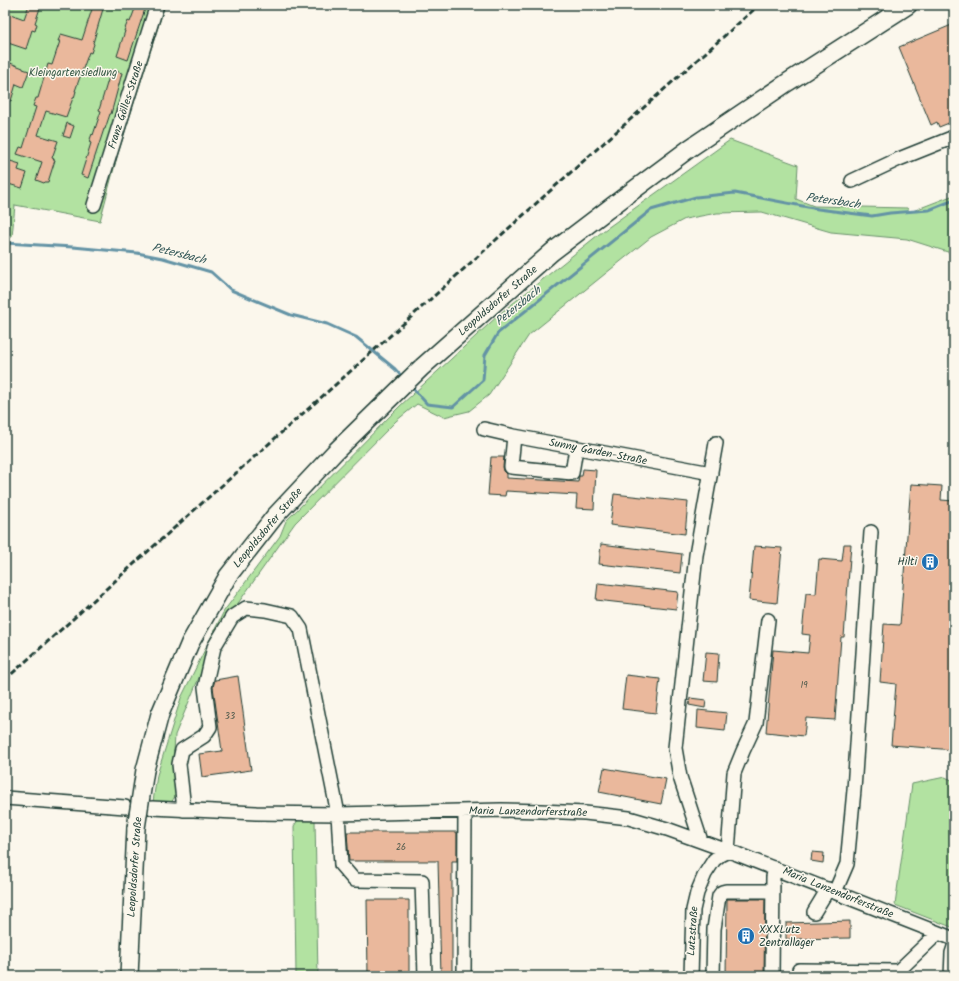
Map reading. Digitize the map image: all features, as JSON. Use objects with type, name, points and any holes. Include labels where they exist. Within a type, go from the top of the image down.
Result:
[{"type":"main road","points":[[848,43],[858,26],[887,5]]},
{"type":"main road","name":"Leopoldsdorfer Straße","points":[[129,976],[136,828],[145,770],[160,714],[190,643],[228,576],[275,516],[334,452],[393,395],[552,252],[690,148],[788,82],[908,5]]},
{"type":"street","name":"Franz Gölles-Straße","points":[[94,205],[157,5]]},
{"type":"street","points":[[852,181],[899,159],[954,137]]},
{"type":"street","name":"Sunny Garden-Straße","points":[[484,429],[711,473]]},
{"type":"street","points":[[514,436],[511,466],[572,473],[576,448]]},
{"type":"street","points":[[701,841],[680,777],[675,748],[696,555],[716,444]]},
{"type":"street","points":[[814,912],[831,890],[847,864],[854,790],[871,532]]},
{"type":"street","points":[[183,810],[179,764],[182,750],[204,736],[210,727],[205,687],[214,647],[232,617],[246,608],[265,610],[292,616],[301,629],[338,814],[341,865],[354,880],[422,881],[425,976]]},
{"type":"street","points":[[728,851],[734,773],[756,723],[768,620]]},
{"type":"street","points":[[5,798],[125,806]]},
{"type":"street","name":"Maria Lanzendorferstraße","points":[[152,808],[256,813],[338,814],[541,811],[585,813],[629,818],[667,829],[775,868],[954,939]]},
{"type":"street","points":[[464,976],[465,811]]},
{"type":"street","name":"Lutzstraße","points":[[691,976],[693,910],[697,893],[705,874],[714,860],[728,851]]},
{"type":"street","points":[[772,976],[772,877],[775,868]]},
{"type":"street","points":[[713,976],[714,929],[719,896],[722,892],[726,891],[772,893]]},
{"type":"street","points":[[799,970],[897,974],[938,933]]},
{"type":"street","points":[[951,976],[952,953],[954,948]]},
{"type":"green space","name":"Kleingartensiedlung","points":[[5,5],[165,5],[117,157],[100,221],[15,205],[12,237],[5,237]]},
{"type":"green space","points":[[730,140],[798,165],[796,199],[814,206],[907,208],[910,212],[954,195],[954,254],[907,239],[831,232],[762,212],[717,213],[685,219],[651,237],[529,335],[489,395],[469,411],[444,417],[417,404],[396,421],[295,523],[229,616],[208,656],[175,735],[174,752],[177,770],[177,793],[171,803],[153,802],[157,775],[181,698],[224,611],[280,536],[286,521],[400,406],[502,312],[603,231]]},
{"type":"green space","points":[[945,777],[954,781],[954,928],[895,905],[912,784]]},
{"type":"green space","points":[[298,820],[315,820],[318,976],[296,976],[294,826]]},
{"type":"building","points":[[29,5],[40,8],[35,23],[37,24],[35,31],[32,30],[26,49],[5,42],[5,12],[24,19]]},
{"type":"building","points":[[93,6],[103,9],[91,53],[89,52],[75,91],[74,98],[66,117],[46,111],[38,135],[58,141],[52,158],[55,160],[48,182],[44,183],[36,180],[42,162],[17,154],[20,147],[23,148],[36,107],[33,106],[36,98],[38,98],[48,64],[52,65],[61,34],[82,40]]},
{"type":"building","points":[[136,6],[145,9],[128,60],[117,56],[124,31],[128,21],[130,22]]},
{"type":"building","points":[[954,24],[954,121],[939,127],[937,122],[931,125],[899,47]]},
{"type":"building","points":[[5,61],[29,71],[23,87],[16,84],[11,101],[5,99]]},
{"type":"building","points":[[111,70],[122,73],[111,114],[104,129],[88,178],[81,175],[91,143],[89,142],[92,134],[93,135],[101,111],[99,110]]},
{"type":"building","points":[[67,123],[74,126],[70,138],[63,136]]},
{"type":"building","points":[[7,160],[20,164],[18,170],[27,173],[22,188],[5,183],[5,166]]},
{"type":"building","points":[[491,457],[504,457],[503,467],[507,474],[507,478],[578,482],[579,476],[582,476],[583,469],[596,470],[594,509],[576,508],[577,495],[506,491],[505,496],[488,495]]},
{"type":"building","name":"Hilti","points":[[911,484],[942,486],[941,500],[954,501],[954,750],[891,745],[896,684],[880,682],[884,624],[900,625]]},
{"type":"building","points":[[614,494],[688,502],[685,534],[610,525]]},
{"type":"building","points":[[601,544],[682,554],[680,573],[599,564]]},
{"type":"building","points":[[844,544],[851,544],[844,637],[841,637],[835,720],[806,718],[804,736],[766,732],[773,650],[808,653],[810,635],[802,634],[806,593],[816,594],[819,559],[842,561]]},
{"type":"building","points":[[754,546],[782,548],[777,603],[749,600]]},
{"type":"building","points":[[598,583],[678,592],[676,609],[596,600]]},
{"type":"building","points":[[706,652],[719,653],[717,682],[703,681]]},
{"type":"building","points":[[626,675],[660,679],[656,713],[622,709]]},
{"type":"building","points":[[238,676],[251,770],[202,777],[199,754],[222,751],[213,687],[215,680]]},
{"type":"building","points":[[690,698],[706,700],[705,708],[689,705]]},
{"type":"building","points":[[698,710],[727,713],[725,731],[697,728]]},
{"type":"building","points":[[604,768],[666,779],[661,804],[599,792]]},
{"type":"building","points":[[347,832],[457,832],[457,861],[452,861],[452,976],[441,976],[438,861],[349,861]]},
{"type":"building","points":[[812,852],[824,853],[823,863],[811,861]]},
{"type":"building","name":"XXXLutz Zentrallager","points":[[727,899],[765,899],[764,976],[726,976]]},
{"type":"building","points":[[367,900],[409,900],[409,976],[368,976]]},
{"type":"building","points":[[850,921],[850,938],[786,939],[786,923]]},
{"type":"waterway","name":"Petersbach","points":[[410,385],[427,404],[453,407],[483,380],[485,355],[498,333],[651,210],[696,197],[735,193],[818,209],[872,216],[929,210],[954,200]]},
{"type":"waterway","name":"Petersbach","points":[[5,243],[137,253],[163,258],[211,272],[231,290],[291,315],[327,324],[356,337],[395,369],[403,378]]},
{"type":"railway","points":[[5,680],[759,5]]},
{"type":"place","name":"Hilti","points":[[930,562]]},
{"type":"place","name":"XXXLutz Zentrallager","points":[[746,936]]}]
